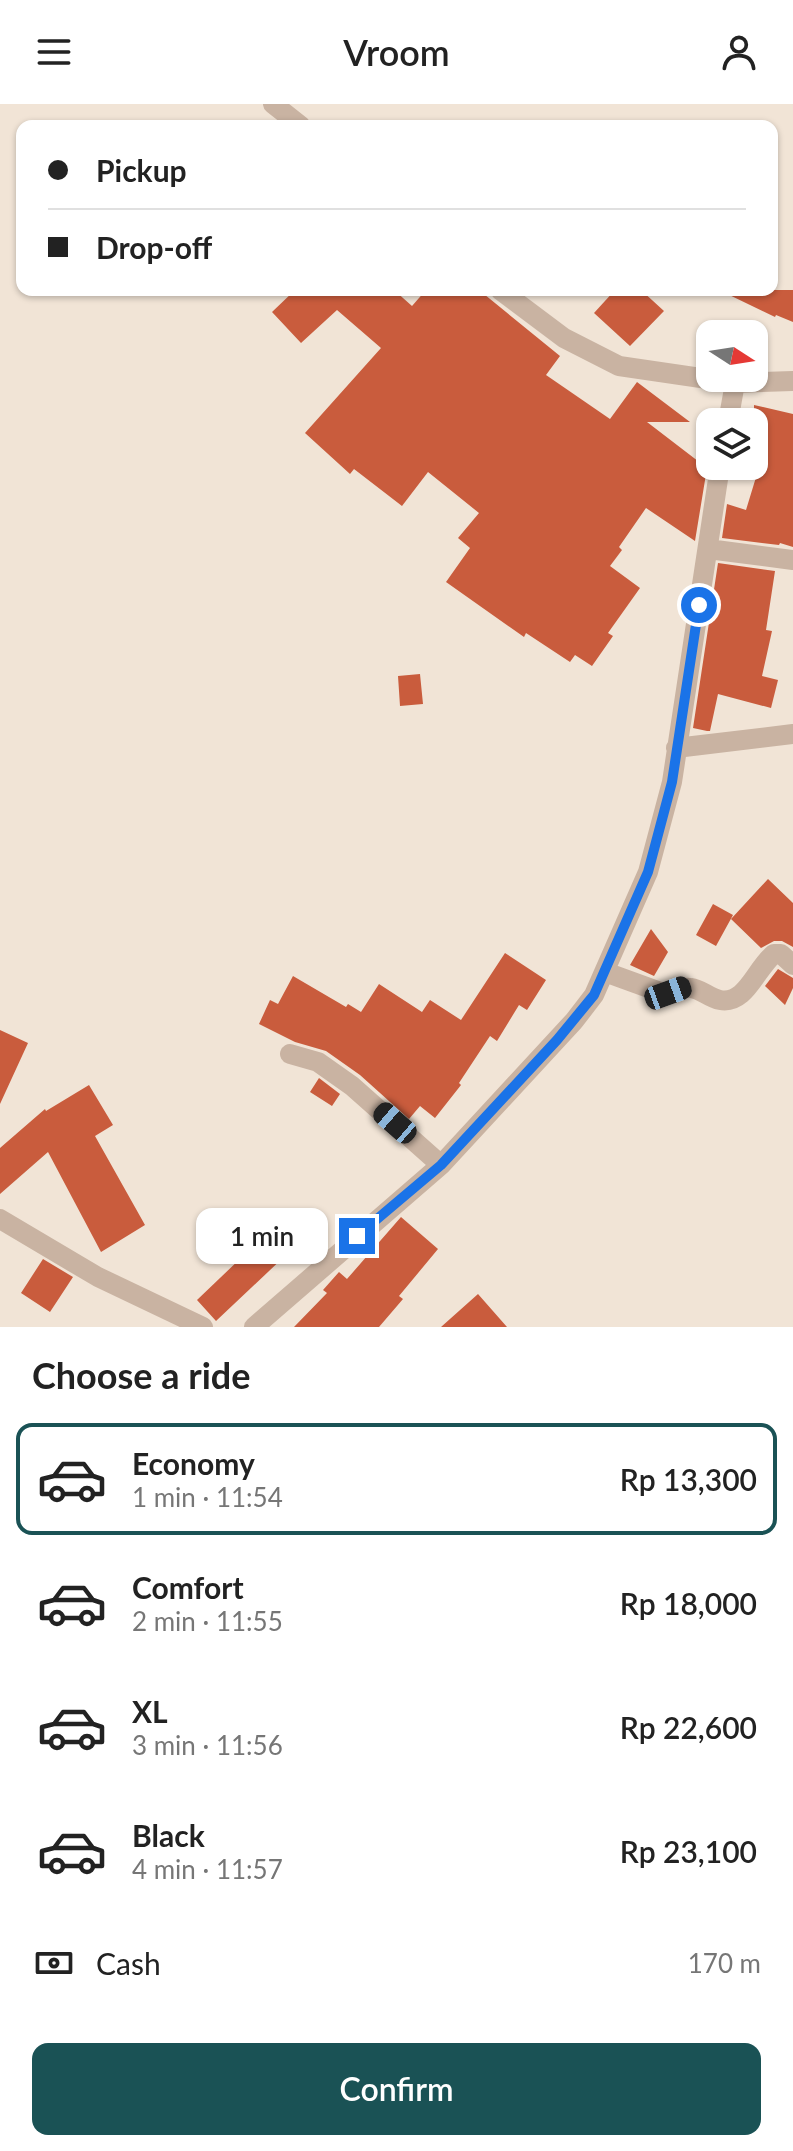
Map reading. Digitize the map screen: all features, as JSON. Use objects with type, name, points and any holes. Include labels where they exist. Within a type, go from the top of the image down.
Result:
[{"type":"street","points":[[273,104],[293,120]]},
{"type":"street","points":[[508,296],[564,338],[619,366],[696,377]]},
{"type":"street","points":[[768,382],[793,381]]},
{"type":"street","points":[[254,1327],[441,1165],[574,1021],[594,995],[648,872],[672,782],[718,480]]},
{"type":"street","points":[[708,549],[793,560]]},
{"type":"street","points":[[676,748],[793,734]]},
{"type":"street","points":[[605,972],[660,992],[692,988],[717,1000],[729,1001],[742,995],[764,962],[774,954],[781,954],[793,965]]},
{"type":"street","points":[[290,1054],[318,1062],[352,1086],[441,1165]]},
{"type":"street","points":[[0,1219],[98,1277],[203,1327]]},
{"type":"building","points":[[778,290],[793,290],[793,322],[731,296],[778,296]]},
{"type":"building","points":[[289,296],[401,296],[412,306],[421,296],[486,296],[560,356],[546,375],[610,419],[637,382],[690,422],[647,422],[696,460],[696,480],[705,480],[695,541],[646,508],[610,566],[640,588],[608,633],[613,636],[592,666],[575,655],[570,662],[526,633],[524,637],[446,582],[470,548],[458,538],[479,513],[428,472],[402,506],[354,469],[350,474],[305,433],[381,348],[337,310],[301,343],[272,312]]},
{"type":"building","points":[[610,296],[648,296],[664,311],[630,346],[594,313]]},
{"type":"building","points":[[768,408],[793,414],[793,547],[722,538],[727,504],[746,510],[755,480],[768,480]]},
{"type":"building","points":[[718,563],[775,571],[766,630],[772,631],[762,676],[778,680],[771,708],[718,694],[710,731],[707,731],[693,728]]},
{"type":"building","points":[[420,674],[423,704],[400,706],[398,676]]},
{"type":"building","points":[[768,879],[793,903],[793,947],[782,941],[774,941],[761,948],[731,919]]},
{"type":"building","points":[[713,904],[733,915],[716,946],[696,935]]},
{"type":"building","points":[[651,929],[668,952],[654,976],[630,965]]},
{"type":"building","points":[[505,953],[546,980],[527,1010],[519,1005],[497,1041],[490,1036],[459,1083],[461,1085],[435,1118],[420,1106],[409,1119],[360,1075],[326,1051],[295,1042],[259,1024],[270,1000],[278,1004],[293,976],[346,1007],[348,1004],[361,1012],[379,984],[422,1012],[430,1000],[461,1020]]},
{"type":"building","points":[[778,969],[793,978],[793,988],[785,1005],[765,986]]},
{"type":"building","points":[[0,1030],[28,1043],[0,1104]]},
{"type":"building","points":[[319,1078],[340,1094],[332,1106],[310,1092]]},
{"type":"building","points":[[89,1085],[113,1125],[95,1136],[145,1225],[101,1252],[48,1152],[0,1194],[0,1148],[45,1109]]},
{"type":"building","points":[[401,1217],[438,1249],[399,1296],[403,1299],[379,1327],[294,1327],[327,1293],[323,1290],[339,1272],[347,1279]]},
{"type":"building","points":[[266,1234],[286,1255],[216,1321],[197,1300]]},
{"type":"building","points":[[43,1259],[73,1277],[50,1312],[21,1293]]},
{"type":"building","points":[[478,1294],[507,1327],[441,1327]]},
{"type":"route","points":[[357,1236],[441,1165],[505,1098],[594,995],[648,872],[672,782],[699,605]]}]
